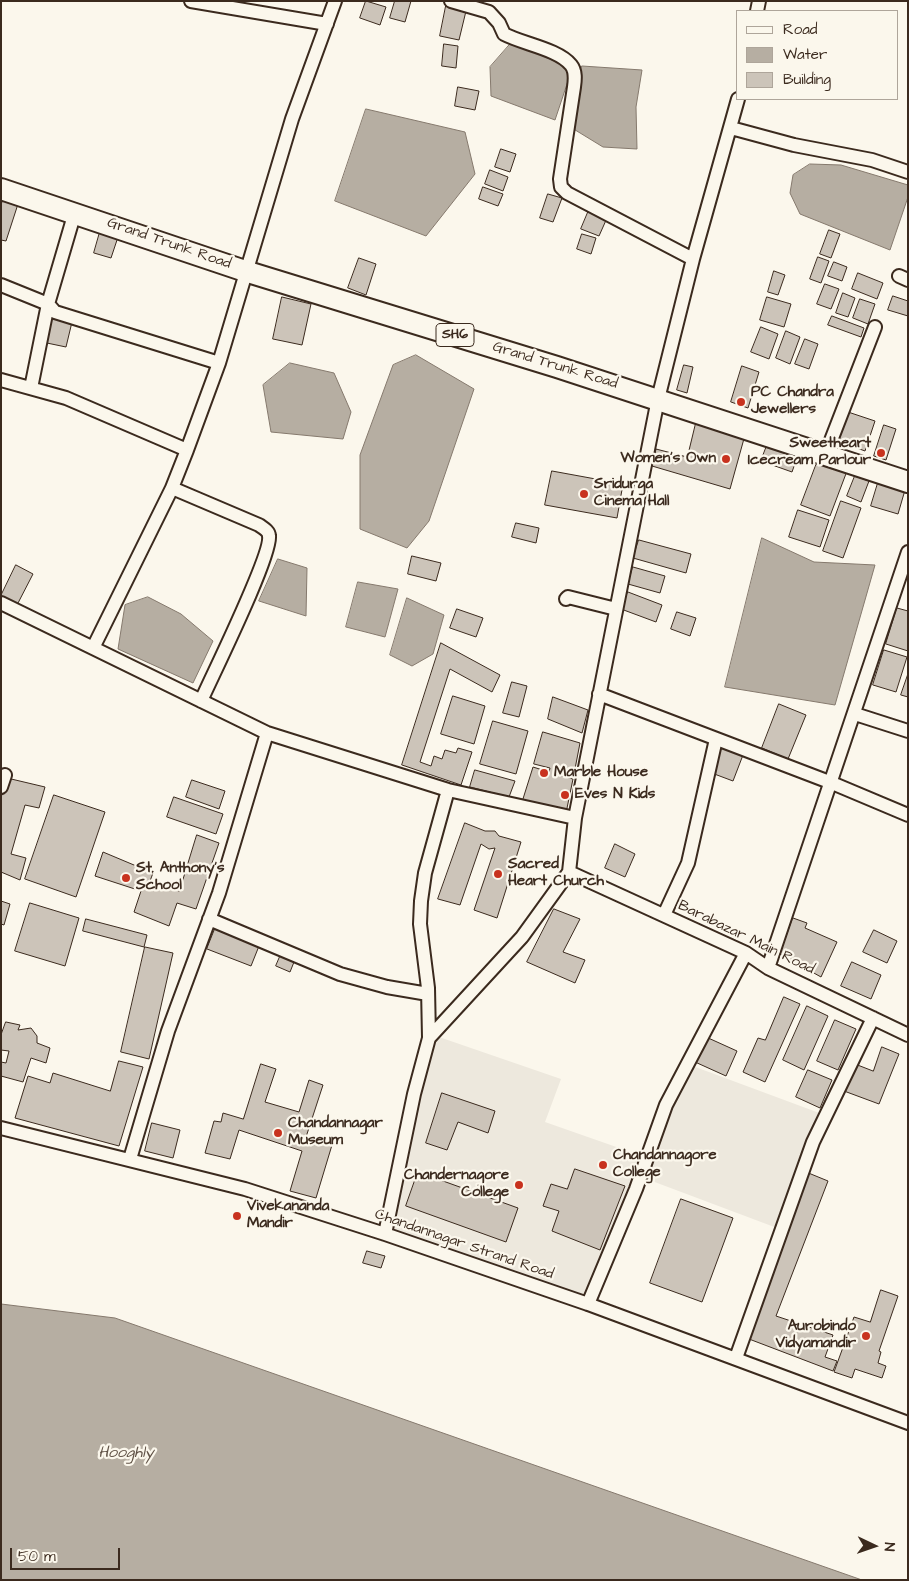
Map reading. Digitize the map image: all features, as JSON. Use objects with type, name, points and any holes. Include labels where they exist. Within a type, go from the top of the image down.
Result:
[{"type":"main road","name":"Grand Trunk Road","points":[[1,189],[248,272],[658,399],[825,456],[907,477]]},
{"type":"street","points":[[191,1],[327,24]]},
{"type":"street","points":[[93,648],[172,488],[187,450],[248,272],[292,119],[335,1]]},
{"type":"street","points":[[451,1],[489,12],[499,23],[504,34],[560,56],[572,66],[575,75],[574,87],[560,179],[561,187],[567,193],[693,259]]},
{"type":"street","points":[[429,1038],[522,937],[569,872],[575,818],[658,399],[693,259],[732,128],[738,100]]},
{"type":"street","points":[[732,128],[794,145],[872,160],[908,172]]},
{"type":"street","points":[[31,388],[48,304],[74,212]]},
{"type":"street","points":[[1,285],[48,304],[55,312],[218,363]]},
{"type":"street","points":[[825,456],[875,327]]},
{"type":"street","points":[[1,380],[66,398],[187,450]]},
{"type":"street","points":[[172,488],[259,525],[269,536],[264,557],[201,701]]},
{"type":"street","points":[[768,968],[832,783],[908,552]]},
{"type":"street","points":[[566,599],[568,597],[578,599],[616,609]]},
{"type":"street","points":[[1,603],[267,734],[448,790],[575,818]]},
{"type":"street","points":[[599,694],[832,783],[908,815]]},
{"type":"street","points":[[855,714],[908,730]]},
{"type":"street","points":[[130,1158],[168,1031],[209,919],[267,734]]},
{"type":"street","points":[[664,915],[688,864],[716,739]]},
{"type":"street","points":[[385,1234],[414,1094],[429,1038],[428,994],[420,924],[421,901],[425,873],[448,790]]},
{"type":"street","name":"Barabazar Main Road","points":[[569,872],[746,953],[768,968],[908,1035]]},
{"type":"street","points":[[209,919],[340,974],[387,987],[428,994]]},
{"type":"street","points":[[588,1304],[636,1189],[666,1104],[746,953]]},
{"type":"street","points":[[736,1358],[812,1142],[873,1018]]},
{"type":"street","name":"Chandannagar Strand Road","points":[[1,1128],[130,1158],[245,1189],[385,1234],[588,1304],[908,1422]]},
{"type":"shaded area","name":"Chandannagore College","points":[[439,1037],[561,1079],[545,1122],[642,1156],[690,1065],[822,1114],[777,1228],[636,1175],[586,1297],[389,1230],[433,1043]]},
{"type":"water","points":[[512,42],[572,69],[555,120],[491,96],[490,67]]},
{"type":"water","points":[[582,66],[642,70],[636,107],[637,149],[603,147],[567,125]]},
{"type":"water","points":[[366,109],[465,132],[475,174],[426,236],[335,201]]},
{"type":"water","points":[[810,164],[841,165],[908,185],[908,197],[890,250],[800,214],[790,193],[793,175]]},
{"type":"water","points":[[416,355],[474,389],[429,521],[407,548],[360,529],[360,455],[393,365]]},
{"type":"water","points":[[290,363],[334,373],[351,412],[343,439],[271,432],[263,385]]},
{"type":"water","points":[[762,538],[814,562],[875,565],[835,705],[725,687]]},
{"type":"water","points":[[278,559],[307,568],[306,616],[259,601]]},
{"type":"water","points":[[358,582],[398,589],[385,637],[346,627]]},
{"type":"water","points":[[148,597],[181,614],[213,641],[193,683],[118,649],[125,605]]},
{"type":"water","points":[[407,598],[444,615],[433,654],[412,666],[390,655]]},
{"type":"water","name":"Hooghly","points":[[1,1304],[115,1318],[862,1580],[1,1580]]},
{"type":"building","points":[[366,1],[386,7],[380,25],[360,18]]},
{"type":"building","points":[[395,1],[411,1],[405,22],[390,18]]},
{"type":"building","points":[[446,6],[466,11],[459,40],[440,36]]},
{"type":"building","points":[[444,44],[458,46],[456,68],[442,66]]},
{"type":"building","points":[[458,87],[479,91],[475,110],[455,106]]},
{"type":"building","points":[[501,149],[516,154],[510,172],[495,167]]},
{"type":"building","points":[[490,170],[508,177],[503,191],[485,184]]},
{"type":"building","points":[[483,187],[503,194],[498,206],[479,199]]},
{"type":"building","points":[[548,194],[562,198],[553,222],[540,218]]},
{"type":"building","points":[[3,199],[18,204],[6,241],[1,240],[1,206]]},
{"type":"building","points":[[589,210],[607,218],[599,236],[581,229]]},
{"type":"building","points":[[829,230],[840,234],[831,258],[820,254]]},
{"type":"building","points":[[100,232],[118,237],[111,258],[94,253]]},
{"type":"building","points":[[582,234],[596,238],[591,254],[577,249]]},
{"type":"building","points":[[818,257],[829,261],[821,283],[810,279]]},
{"type":"building","points":[[359,258],[376,264],[366,295],[348,288]]},
{"type":"building","points":[[834,262],[847,267],[842,281],[828,276]]},
{"type":"building","points":[[774,271],[785,275],[778,295],[768,292]]},
{"type":"building","points":[[858,273],[883,283],[877,299],[852,289]]},
{"type":"building","points":[[825,284],[839,289],[831,309],[817,304]]},
{"type":"building","points":[[843,293],[855,298],[848,317],[836,313]]},
{"type":"building","points":[[893,296],[908,301],[908,316],[888,310]]},
{"type":"building","points":[[282,297],[311,304],[302,345],[273,339]]},
{"type":"building","points":[[767,297],[791,304],[784,327],[760,320]]},
{"type":"building","points":[[860,299],[875,304],[868,324],[853,318]]},
{"type":"building","points":[[48,316],[72,322],[66,347],[42,342]]},
{"type":"building","points":[[832,316],[864,328],[861,337],[828,325]]},
{"type":"building","points":[[761,327],[778,334],[769,359],[751,352]]},
{"type":"building","points":[[786,331],[800,337],[790,364],[776,358]]},
{"type":"building","points":[[805,339],[818,344],[809,369],[795,364]]},
{"type":"building","points":[[684,365],[693,367],[687,393],[677,390]]},
{"type":"building","points":[[742,366],[759,372],[748,408],[731,402]]},
{"type":"building","points":[[845,411],[875,421],[865,451],[835,440]]},
{"type":"building","points":[[697,419],[745,435],[730,489],[652,466],[656,449],[687,457]]},
{"type":"building","points":[[884,425],[896,429],[886,460],[874,456]]},
{"type":"building","points":[[768,443],[798,455],[792,472],[761,461]]},
{"type":"building","points":[[818,460],[847,471],[830,516],[801,505]]},
{"type":"building","name":"Sridurga Cinema Hall","points":[[552,471],[623,484],[617,518],[545,505]]},
{"type":"building","points":[[855,476],[869,481],[861,502],[847,496]]},
{"type":"building","points":[[878,483],[905,490],[898,514],[871,506]]},
{"type":"building","points":[[841,501],[861,508],[843,558],[823,551]]},
{"type":"building","points":[[798,510],[829,520],[820,547],[789,537]]},
{"type":"building","points":[[516,523],[539,528],[536,543],[512,537]]},
{"type":"building","points":[[639,540],[691,554],[686,573],[633,558]]},
{"type":"building","points":[[412,556],[441,563],[436,581],[408,574]]},
{"type":"building","points":[[16,565],[33,574],[17,605],[1,596]]},
{"type":"building","points":[[633,567],[665,576],[660,593],[628,584]]},
{"type":"building","points":[[628,592],[662,605],[656,622],[621,609]]},
{"type":"building","points":[[897,608],[908,611],[908,651],[886,644]]},
{"type":"building","points":[[457,609],[483,618],[476,637],[450,628]]},
{"type":"building","points":[[677,612],[696,618],[690,636],[671,629]]},
{"type":"building","points":[[441,643],[500,675],[492,692],[450,669],[420,762],[431,766],[434,756],[442,759],[445,750],[456,753],[458,748],[472,752],[461,785],[402,765]]},
{"type":"building","points":[[884,650],[907,657],[896,692],[873,685]]},
{"type":"building","points":[[908,674],[908,697],[901,695]]},
{"type":"building","points":[[512,682],[527,686],[519,717],[503,713]]},
{"type":"building","points":[[453,696],[485,706],[474,744],[441,734]]},
{"type":"building","points":[[553,697],[588,710],[582,733],[548,719]]},
{"type":"building","points":[[779,704],[806,715],[788,759],[762,748]]},
{"type":"building","points":[[493,721],[528,731],[516,774],[480,764]]},
{"type":"building","name":"Marble House","points":[[543,732],[580,743],[574,774],[559,771],[558,775],[573,779],[566,813],[522,802],[533,767],[549,772],[550,768],[534,764]]},
{"type":"building","points":[[718,746],[743,755],[733,781],[709,772]]},
{"type":"building","points":[[475,770],[515,781],[509,797],[470,787]]},
{"type":"building","points":[[7,778],[45,787],[39,808],[25,805],[11,854],[26,858],[20,880],[1,872],[1,798]]},
{"type":"building","points":[[192,780],[225,791],[219,809],[186,797]]},
{"type":"building","points":[[54,795],[105,812],[76,897],[25,879]]},
{"type":"building","points":[[174,797],[223,814],[216,834],[167,817]]},
{"type":"building","name":"Sacred Heart Church","points":[[465,823],[485,831],[495,831],[499,836],[521,842],[497,918],[474,910],[495,848],[489,849],[481,844],[460,905],[438,899]]},
{"type":"building","name":"St. Anthony's School","points":[[197,835],[219,843],[196,909],[177,903],[169,926],[134,912],[141,891],[95,876],[103,852],[153,873],[150,881],[179,891]]},
{"type":"building","points":[[615,844],[635,854],[625,877],[605,868]]},
{"type":"building","points":[[1,901],[10,904],[4,925],[1,924]]},
{"type":"building","points":[[30,903],[79,918],[65,966],[15,951]]},
{"type":"building","points":[[554,909],[580,919],[563,952],[585,960],[575,983],[527,962]]},
{"type":"building","points":[[793,918],[807,923],[805,928],[837,942],[821,977],[780,954]]},
{"type":"building","points":[[86,919],[147,935],[144,947],[83,931]]},
{"type":"building","points":[[215,929],[259,946],[251,966],[207,949]]},
{"type":"building","points":[[874,930],[897,941],[887,963],[863,952]]},
{"type":"building","points":[[145,947],[173,953],[149,1059],[121,1052]]},
{"type":"building","points":[[282,952],[296,957],[290,972],[276,966]]},
{"type":"building","points":[[852,962],[881,975],[871,999],[841,986]]},
{"type":"building","points":[[784,997],[800,1004],[765,1082],[743,1072],[758,1038],[765,1040]]},
{"type":"building","points":[[807,1006],[828,1016],[804,1070],[783,1060]]},
{"type":"building","points":[[835,1020],[856,1029],[838,1070],[817,1061]]},
{"type":"building","points":[[6,1022],[20,1025],[18,1030],[31,1028],[37,1036],[37,1043],[50,1048],[46,1063],[31,1058],[23,1082],[1,1076],[1,1062],[6,1063],[9,1051],[1,1050],[1,1035]]},
{"type":"building","points":[[706,1037],[737,1051],[726,1076],[695,1062]]},
{"type":"building","points":[[882,1047],[899,1054],[879,1104],[844,1091],[855,1064],[873,1071]]},
{"type":"building","points":[[119,1061],[143,1067],[119,1146],[15,1118],[28,1076],[50,1083],[53,1073],[110,1091]]},
{"type":"building","name":"Chandannagar Museum","points":[[261,1064],[276,1069],[265,1102],[299,1112],[309,1080],[323,1085],[306,1137],[332,1145],[316,1198],[290,1191],[302,1151],[239,1130],[230,1159],[205,1153],[214,1121],[221,1122],[223,1113],[243,1119]]},
{"type":"building","points":[[808,1070],[832,1080],[820,1108],[796,1097]]},
{"type":"building","points":[[442,1093],[495,1111],[488,1133],[458,1122],[447,1150],[426,1143]]},
{"type":"building","points":[[152,1123],[180,1130],[173,1158],[145,1151]]},
{"type":"building","name":"Chandernagore College","points":[[575,1169],[625,1186],[600,1250],[552,1231],[559,1211],[543,1206],[551,1184],[567,1189]]},
{"type":"building","points":[[418,1172],[518,1208],[506,1242],[406,1206]]},
{"type":"building","points":[[806,1172],[828,1181],[776,1316],[833,1335],[825,1357],[837,1361],[833,1371],[749,1339]]},
{"type":"building","points":[[681,1199],[733,1218],[702,1302],[650,1283]]},
{"type":"building","points":[[367,1251],[385,1256],[381,1268],[363,1263]]},
{"type":"building","name":"Aurobindo Vidyamandir","points":[[881,1290],[898,1296],[879,1351],[881,1352],[878,1363],[886,1366],[882,1378],[855,1369],[852,1378],[834,1372],[854,1317],[870,1322]]},
{"type":"place","name":"PC Chandra Jewellers","points":[[741,402]]},
{"type":"place","name":"Sweetheart Icecream Parlour","points":[[881,453]]},
{"type":"place","name":"Women's Own","points":[[726,459]]},
{"type":"place","name":"Sridurga Cinema Hall","points":[[584,494]]},
{"type":"place","name":"Marble House","points":[[544,773]]},
{"type":"place","name":"Eves N Kids","points":[[565,795]]},
{"type":"place","name":"Sacred Heart Church","points":[[498,874]]},
{"type":"place","name":"St. Anthony's School","points":[[126,878]]},
{"type":"place","name":"Chandannagar Museum","points":[[278,1133]]},
{"type":"place","name":"Chandannagore College","points":[[603,1165]]},
{"type":"place","name":"Chandernagore College","points":[[519,1185]]},
{"type":"place","name":"Vivekananda Mandir","points":[[237,1216]]},
{"type":"place","name":"Aurobindo Vidyamandir","points":[[866,1336]]}]
